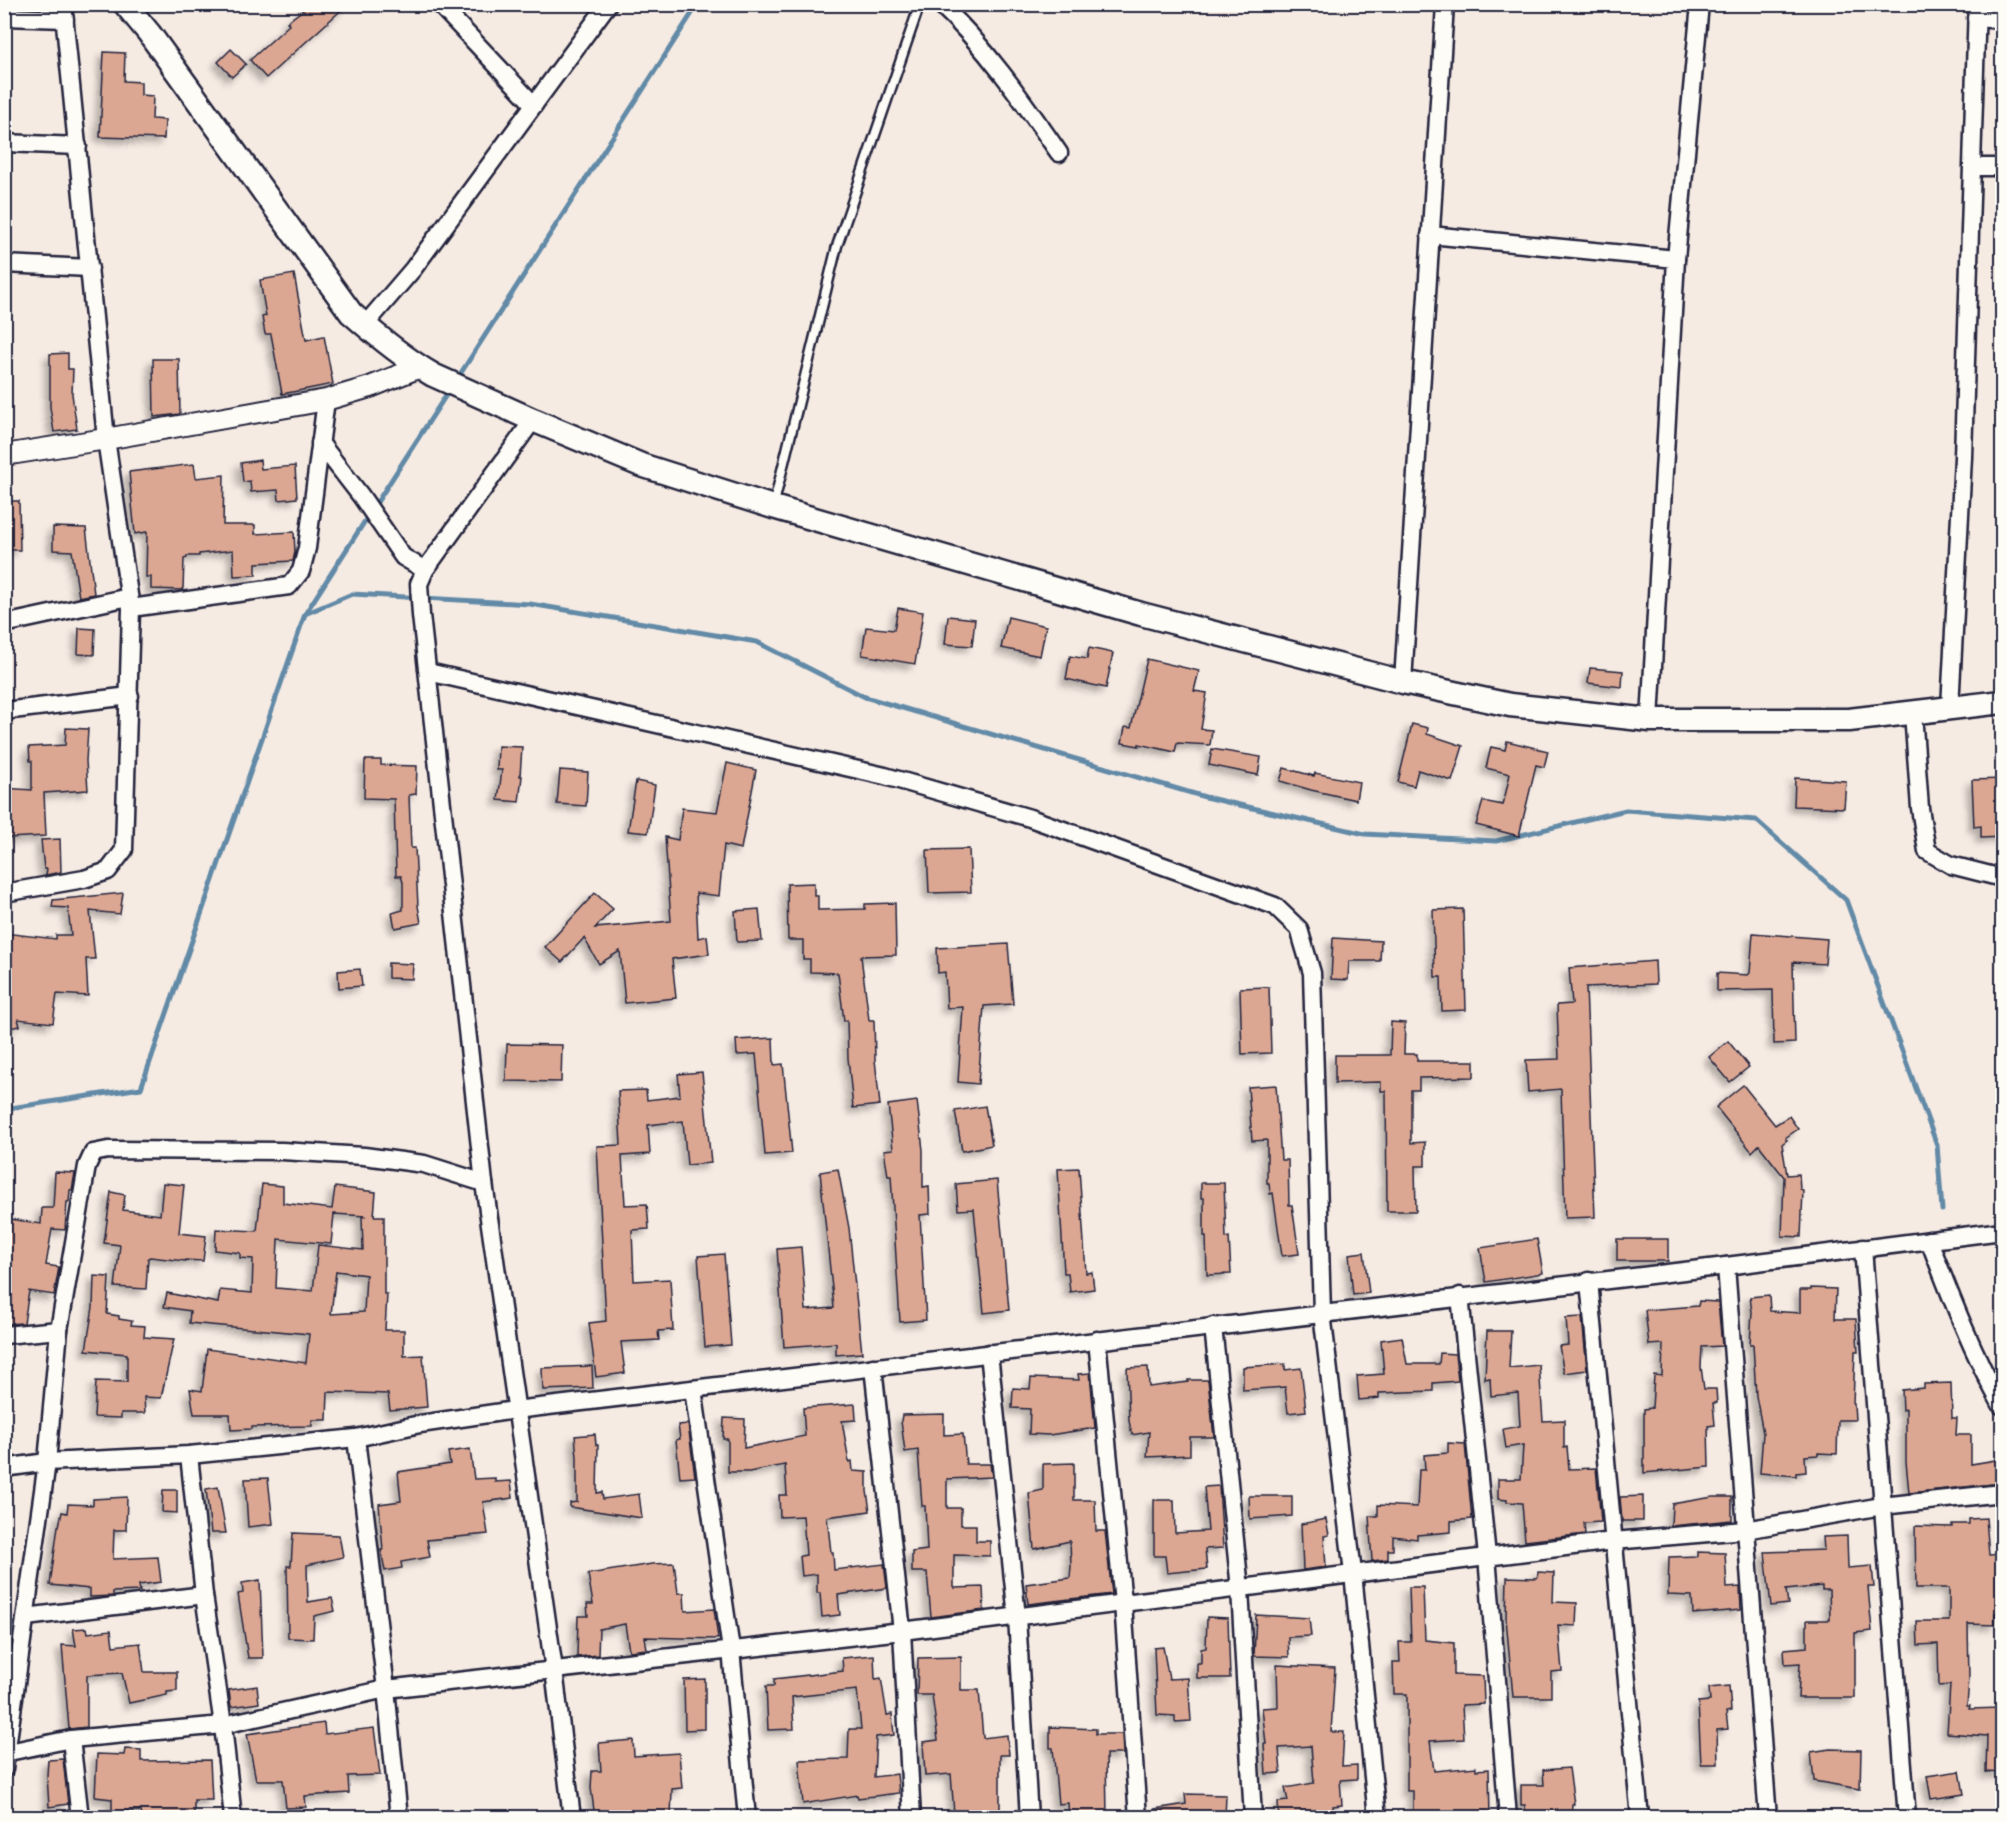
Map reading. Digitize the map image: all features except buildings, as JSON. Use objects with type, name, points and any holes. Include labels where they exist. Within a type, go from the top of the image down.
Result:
[{"type":"main road","points":[[124,4],[149,33],[351,313],[365,326],[426,371],[533,420],[641,465],[773,507],[1141,614],[1403,682],[1510,705],[1650,720],[1849,720],[2002,702]]},
{"type":"street","points":[[439,4],[534,105]]},
{"type":"street","points":[[365,326],[413,269],[608,4]]},
{"type":"street","points":[[940,4],[962,24],[1028,108],[1059,153]]},
{"type":"street","points":[[1403,682],[1445,4]]},
{"type":"street","points":[[1650,720],[1676,259],[1700,4]]},
{"type":"street","points":[[1950,708],[1963,457],[1977,11],[2002,20]]},
{"type":"street","points":[[4,17],[64,12],[106,439],[130,602],[130,696],[124,850],[108,871],[84,879],[4,893]]},
{"type":"street","points":[[4,143],[78,146]]},
{"type":"street","points":[[1973,166],[2002,167]]},
{"type":"street","points":[[1430,235],[1676,259]]},
{"type":"street","points":[[4,264],[90,268]]},
{"type":"street","points":[[4,455],[326,400],[426,371]]},
{"type":"street","points":[[4,624],[130,602],[289,586],[301,572],[307,548],[326,400]]},
{"type":"street","points":[[533,420],[422,577],[421,615],[484,1183],[554,1671],[572,1818]]},
{"type":"street","points":[[320,442],[403,556],[422,577]]},
{"type":"street","points":[[428,672],[885,776],[1030,818],[1275,906],[1299,929],[1312,973],[1322,1313],[1353,1573],[1377,1818]]},
{"type":"street","points":[[4,711],[130,696]]},
{"type":"street","points":[[1913,712],[1920,808],[1928,851],[1951,865],[2002,878]]},
{"type":"street","points":[[4,1769],[47,1462],[59,1330],[87,1166],[93,1153],[108,1150],[258,1151],[364,1156],[424,1164],[484,1183]]},
{"type":"street","points":[[4,1468],[47,1462],[189,1455],[356,1438],[420,1424],[515,1410],[2002,1231]]},
{"type":"street","points":[[1929,1239],[1963,1322],[2002,1406]]},
{"type":"street","points":[[1863,1248],[1882,1506],[1893,1612],[1907,1818]]},
{"type":"street","points":[[1726,1266],[1768,1818]]},
{"type":"street","points":[[1589,1281],[1641,1818]]},
{"type":"street","points":[[1460,1296],[1487,1556],[1508,1818]]},
{"type":"street","points":[[1213,1326],[1240,1589],[1253,1818]]},
{"type":"street","points":[[4,1335],[59,1330]]},
{"type":"street","points":[[1097,1340],[1123,1603],[1138,1818]]},
{"type":"street","points":[[989,1353],[1017,1617],[1029,1818]]},
{"type":"street","points":[[873,1367],[902,1632],[912,1818]]},
{"type":"street","points":[[693,1389],[731,1650],[747,1818]]},
{"type":"street","points":[[356,1438],[399,1818]]},
{"type":"street","points":[[189,1455],[204,1595],[223,1725],[233,1818]]},
{"type":"street","points":[[6,1752],[71,1739],[223,1725],[386,1689],[902,1632],[1613,1541],[1745,1530],[1882,1506],[2002,1493]]},
{"type":"street","points":[[26,1617],[204,1595]]},
{"type":"street","points":[[71,1739],[80,1818]]},
{"type":"lane","points":[[773,507],[837,246],[920,4]]},
{"type":"waterway","points":[[457,379],[698,4]]},
{"type":"waterway","points":[[4,1109],[141,1088],[305,614],[450,389]]},
{"type":"waterway","points":[[305,614],[352,594],[530,604],[757,642],[865,697],[1205,797],[1365,834],[1496,841],[1626,810],[1756,820],[1846,900],[1937,1145],[1942,1210]]}]
